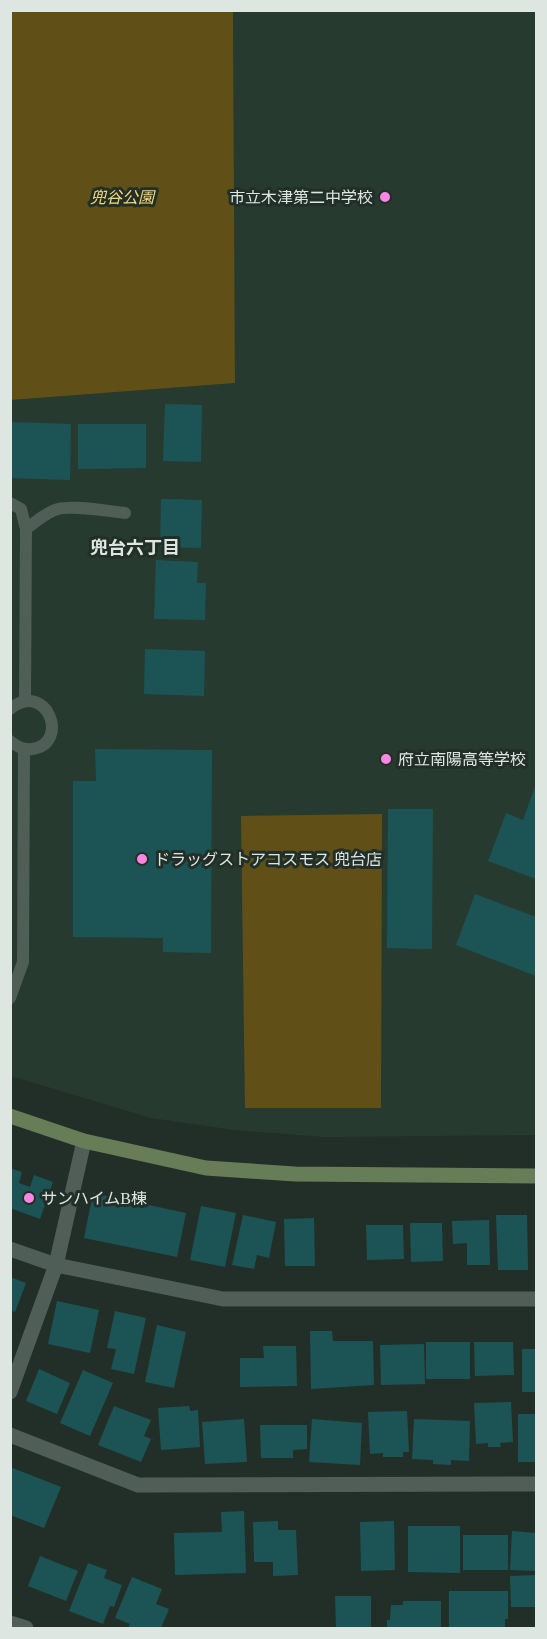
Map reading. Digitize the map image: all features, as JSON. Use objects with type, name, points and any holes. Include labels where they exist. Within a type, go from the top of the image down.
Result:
[{"type":"street","points":[[10,1116],[84,1141],[206,1168],[295,1174],[537,1176]]},
{"type":"street","points":[[10,1392],[56,1265],[84,1141]]},
{"type":"street","points":[[10,1249],[56,1265],[223,1299],[537,1299]]},
{"type":"street","points":[[10,1435],[138,1485],[537,1484]]},
{"type":"street","points":[[10,1623],[26,1629]]},
{"type":"lane","points":[[10,503],[21,509],[26,529],[26,701]]},
{"type":"lane","points":[[26,529],[58,509],[75,508],[125,513]]},
{"type":"lane","points":[[10,709],[26,701],[37,703],[47,710],[52,720],[52,732],[46,742],[37,748],[24,750],[10,741]]},
{"type":"lane","points":[[10,998],[23,962],[24,750]]},
{"type":"shaded area","points":[[233,11],[536,11],[536,1135],[325,1137],[234,1130],[151,1118],[11,1076],[10,400],[235,383]]},
{"type":"green space","name":"兜谷公園","points":[[10,11],[233,11],[235,383],[11,400]]},
{"type":"green space","points":[[382,814],[381,1108],[245,1108],[241,816]]},
{"type":"building","points":[[165,404],[202,405],[201,462],[163,461]]},
{"type":"building","points":[[10,422],[71,424],[70,480],[10,478]]},
{"type":"building","points":[[78,424],[146,424],[146,468],[78,469]]},
{"type":"building","points":[[161,499],[202,500],[201,548],[160,547]]},
{"type":"building","points":[[156,560],[198,562],[197,583],[206,583],[205,620],[154,619]]},
{"type":"building","points":[[145,649],[205,651],[204,696],[144,694]]},
{"type":"building","name":"ドラッグストアコスモス 兜台店","points":[[95,749],[212,750],[211,953],[163,952],[163,938],[73,937],[73,781],[96,781]]},
{"type":"building","points":[[536,784],[536,879],[488,861],[506,813],[523,820]]},
{"type":"building","points":[[388,809],[433,809],[432,949],[387,948]]},
{"type":"building","points":[[475,894],[536,917],[536,976],[456,945]]},
{"type":"building","name":"サンハイムB棟","points":[[10,1168],[22,1172],[19,1183],[30,1187],[34,1175],[53,1182],[40,1219],[10,1208]]},
{"type":"building","points":[[93,1193],[186,1213],[177,1257],[84,1238]]},
{"type":"building","points":[[201,1206],[236,1213],[225,1267],[190,1260]]},
{"type":"building","points":[[243,1215],[276,1222],[269,1258],[257,1255],[254,1269],[232,1265]]},
{"type":"building","points":[[496,1215],[527,1215],[528,1270],[498,1270]]},
{"type":"building","points":[[314,1218],[315,1266],[285,1266],[284,1219]]},
{"type":"building","points":[[489,1220],[490,1265],[467,1265],[467,1243],[453,1244],[452,1221]]},
{"type":"building","points":[[410,1223],[442,1223],[443,1261],[411,1262]]},
{"type":"building","points":[[366,1225],[403,1225],[404,1259],[367,1260]]},
{"type":"building","points":[[10,1277],[26,1283],[15,1312],[10,1310]]},
{"type":"building","points":[[57,1301],[99,1310],[90,1353],[48,1344]]},
{"type":"building","points":[[115,1311],[146,1318],[134,1374],[111,1369],[116,1349],[107,1348]]},
{"type":"building","points":[[157,1325],[186,1332],[174,1388],[145,1382]]},
{"type":"building","points":[[310,1331],[332,1331],[333,1341],[373,1341],[374,1385],[311,1389]]},
{"type":"building","points":[[426,1342],[470,1342],[470,1379],[426,1379]]},
{"type":"building","points":[[474,1342],[513,1342],[514,1375],[475,1376]]},
{"type":"building","points":[[424,1344],[425,1384],[381,1385],[380,1345]]},
{"type":"building","points":[[263,1346],[296,1346],[297,1386],[240,1387],[240,1358],[264,1358]]},
{"type":"building","points":[[522,1349],[536,1349],[536,1392],[522,1392]]},
{"type":"building","points":[[39,1369],[70,1383],[57,1414],[26,1401]]},
{"type":"building","points":[[83,1370],[113,1383],[90,1436],[60,1423]]},
{"type":"building","points":[[511,1402],[513,1442],[500,1443],[501,1447],[488,1447],[488,1443],[476,1444],[474,1403]]},
{"type":"building","points":[[114,1406],[151,1420],[144,1436],[151,1439],[141,1462],[98,1445]]},
{"type":"building","points":[[189,1406],[190,1411],[198,1410],[200,1447],[161,1450],[158,1408]]},
{"type":"building","points":[[407,1411],[409,1452],[403,1452],[403,1457],[383,1457],[383,1453],[370,1454],[368,1412]]},
{"type":"building","points":[[518,1414],[536,1414],[536,1462],[518,1462]]},
{"type":"building","points":[[244,1419],[247,1462],[205,1464],[202,1422]]},
{"type":"building","points":[[312,1419],[362,1423],[360,1465],[309,1462]]},
{"type":"building","points":[[414,1419],[470,1421],[469,1461],[451,1460],[451,1465],[433,1464],[433,1460],[412,1459]]},
{"type":"building","points":[[260,1425],[307,1425],[307,1449],[293,1450],[293,1458],[261,1458]]},
{"type":"building","points":[[10,1467],[61,1487],[44,1528],[10,1515]]},
{"type":"building","points":[[244,1511],[246,1573],[175,1575],[174,1533],[222,1532],[221,1512]]},
{"type":"building","points":[[278,1521],[278,1530],[296,1530],[298,1575],[273,1576],[273,1562],[254,1562],[253,1522]]},
{"type":"building","points":[[394,1521],[395,1570],[361,1571],[360,1522]]},
{"type":"building","points":[[408,1526],[460,1526],[460,1573],[408,1572]]},
{"type":"building","points":[[512,1531],[536,1533],[536,1571],[510,1570]]},
{"type":"building","points":[[463,1535],[508,1535],[508,1570],[463,1570]]},
{"type":"building","points":[[40,1556],[78,1571],[66,1601],[28,1586]]},
{"type":"building","points":[[88,1563],[107,1570],[104,1578],[122,1585],[114,1607],[110,1606],[103,1624],[69,1611]]},
{"type":"building","points":[[536,1575],[536,1607],[511,1607],[510,1576]]},
{"type":"building","points":[[132,1577],[162,1589],[156,1604],[169,1609],[161,1628],[128,1628],[130,1624],[115,1618]]},
{"type":"building","points":[[449,1591],[508,1591],[508,1619],[505,1619],[505,1628],[449,1628]]},
{"type":"building","points":[[335,1596],[371,1596],[371,1628],[336,1628]]},
{"type":"building","points":[[403,1601],[441,1601],[441,1628],[387,1628],[391,1605],[403,1605]]},
{"type":"place","name":"市立木津第二中学校","points":[[385,197]]},
{"type":"place","name":"府立南陽高等学校","points":[[386,759]]},
{"type":"place","name":"ドラッグストアコスモス 兜台店","points":[[142,859]]},
{"type":"place","name":"サンハイムB棟","points":[[29,1198]]},
{"type":"district","name":"兜台六丁目","points":[[135,548]]}]
